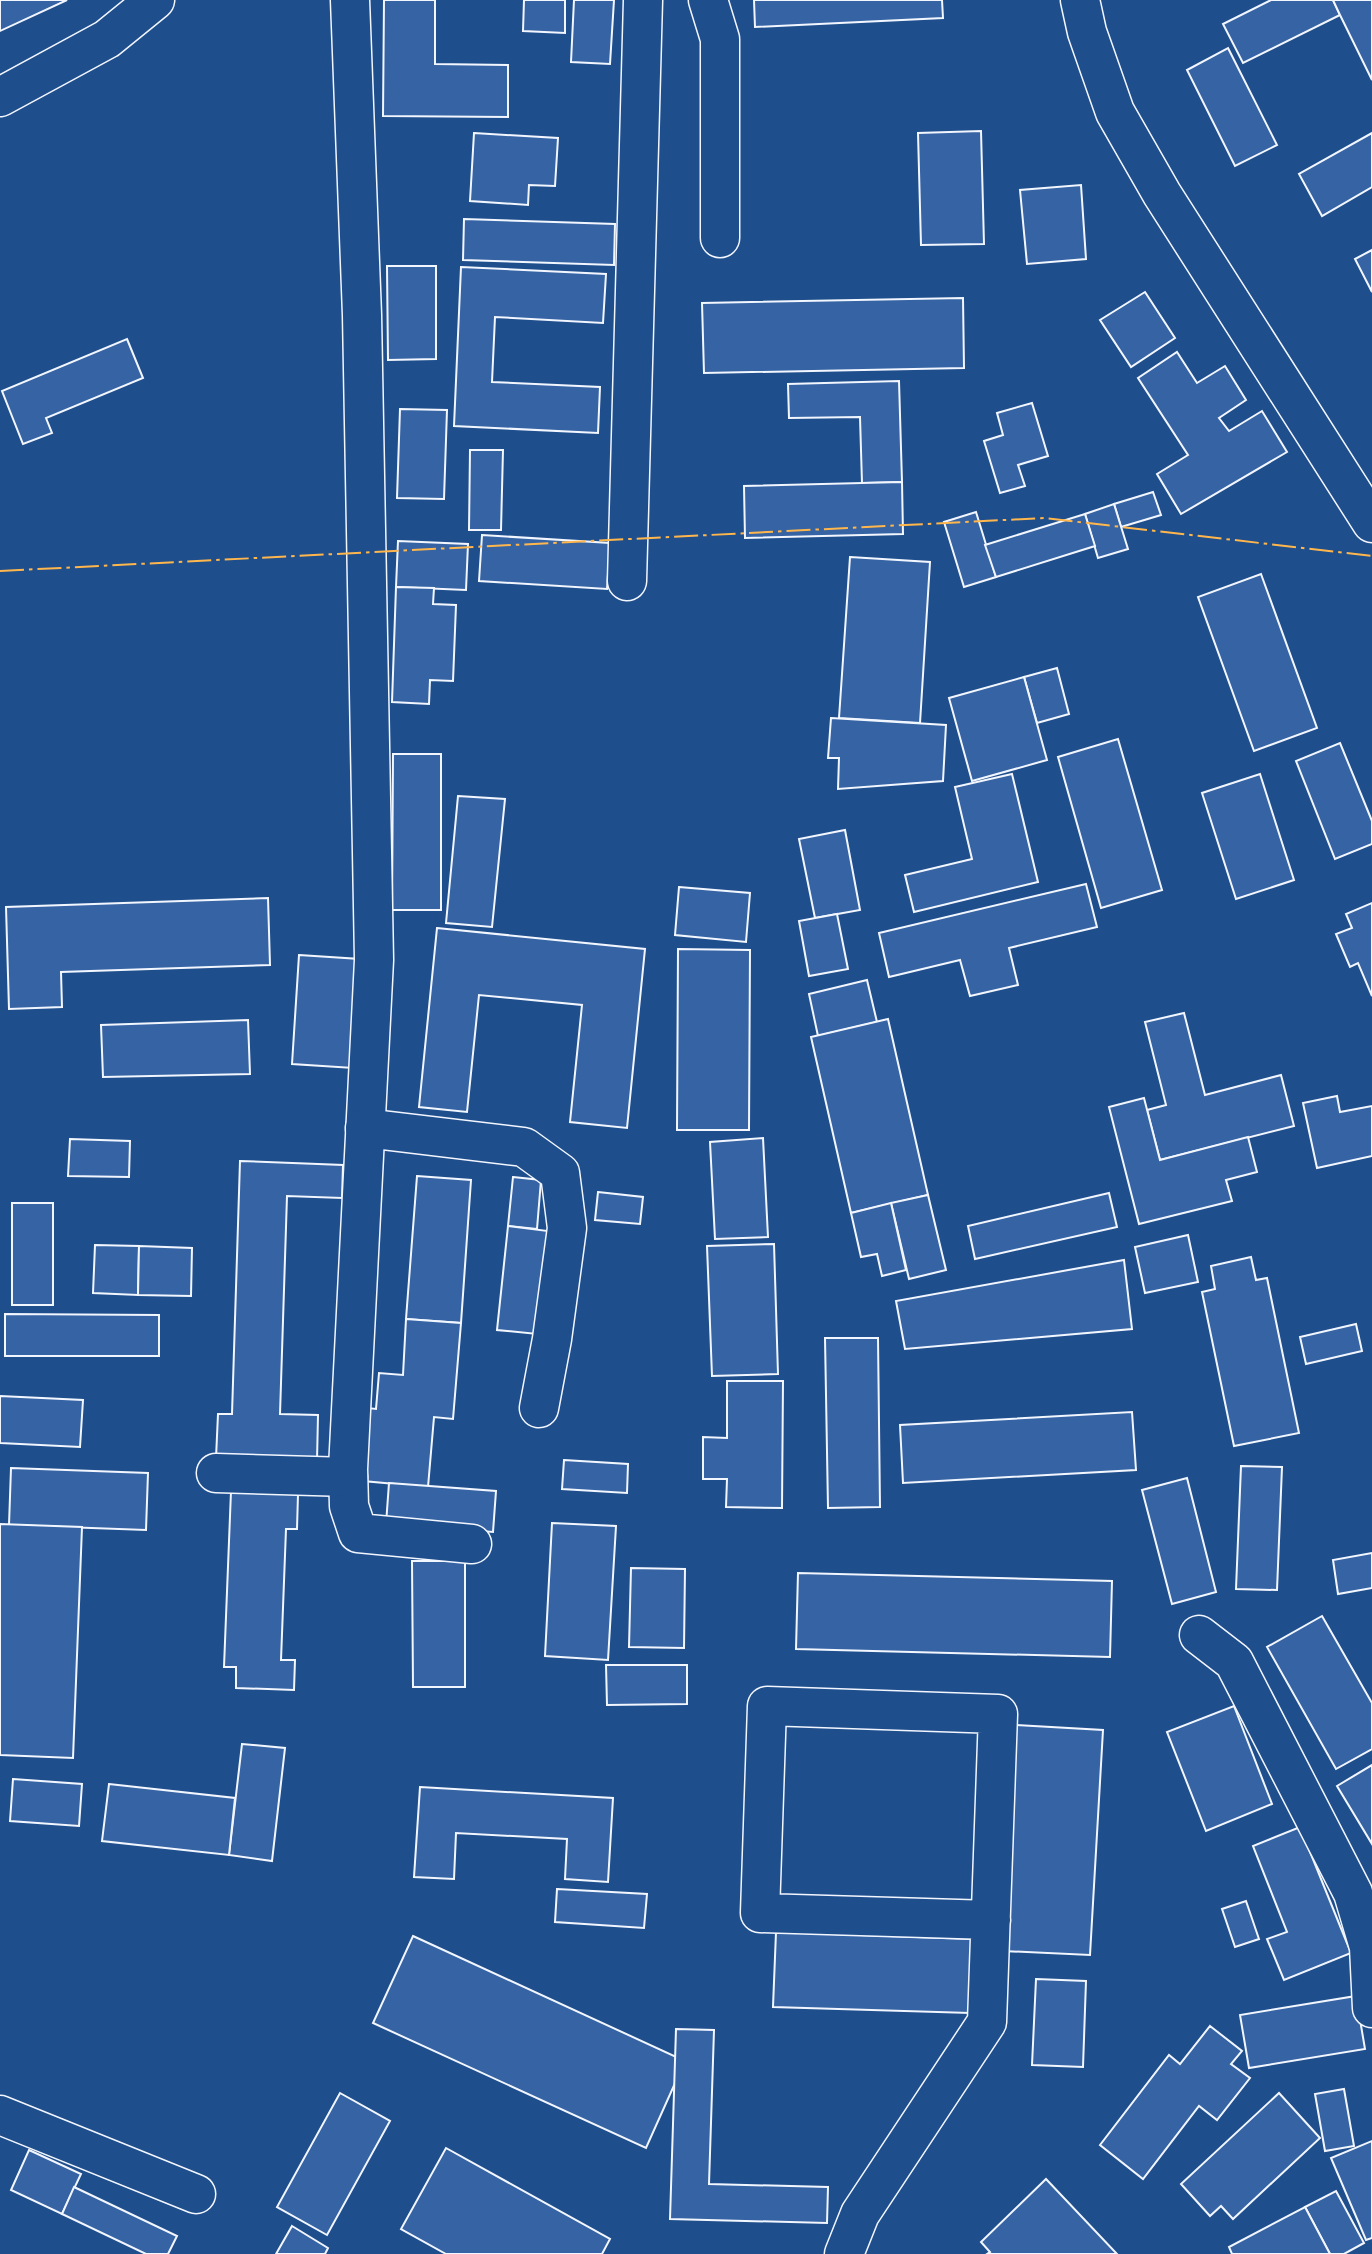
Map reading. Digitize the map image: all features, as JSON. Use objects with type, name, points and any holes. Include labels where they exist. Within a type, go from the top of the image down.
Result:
[{"type":"street","points":[[0,97],[107,39],[155,0]]},
{"type":"street","points":[[350,0],[362,315],[374,946],[348,1477],[349,1506],[358,1533],[472,1544]]},
{"type":"street","points":[[627,581],[643,0]]},
{"type":"street","points":[[708,0],[720,39],[720,238]]},
{"type":"street","points":[[1080,0],[1087,32],[1115,113],[1162,194],[1372,523]]},
{"type":"street","points":[[365,1128],[524,1147],[560,1173],[567,1228],[552,1339],[538,1408]]},
{"type":"street","points":[[216,1473],[348,1477]]},
{"type":"street","points":[[1199,1635],[1234,1662],[1353,1893],[1369,1947],[1372,2008]]},
{"type":"street","points":[[844,2254],[860,2214],[987,2022],[991,1920],[998,1714],[767,1706],[760,1913],[991,1920]]},
{"type":"street","points":[[0,2115],[196,2194]]},
{"type":"building","points":[[0,0],[67,0],[0,31]]},
{"type":"building","points":[[384,0],[435,0],[435,64],[508,65],[508,117],[383,116]]},
{"type":"building","points":[[524,0],[565,0],[565,33],[523,31]]},
{"type":"building","points":[[574,0],[614,0],[610,64],[571,62]]},
{"type":"building","points":[[754,0],[942,0],[943,18],[755,27]]},
{"type":"building","points":[[1271,0],[1333,0],[1340,15],[1243,63],[1223,24]]},
{"type":"building","points":[[1333,0],[1372,0],[1372,80],[1340,15]]},
{"type":"building","points":[[1228,48],[1277,145],[1235,166],[1187,70]]},
{"type":"building","points":[[981,131],[984,244],[921,245],[918,133]]},
{"type":"building","points":[[474,133],[558,138],[555,186],[529,185],[528,205],[470,201]]},
{"type":"building","points":[[1372,133],[1372,187],[1322,216],[1299,174]]},
{"type":"building","points":[[1081,185],[1086,259],[1027,264],[1020,190]]},
{"type":"building","points":[[464,219],[615,224],[614,265],[463,260]]},
{"type":"building","points":[[1372,250],[1372,292],[1355,259]]},
{"type":"building","points":[[387,266],[436,266],[436,359],[388,360]]},
{"type":"building","points":[[461,267],[606,274],[603,323],[495,317],[492,382],[600,387],[598,433],[454,426]]},
{"type":"building","points":[[1145,292],[1175,338],[1131,367],[1100,320]]},
{"type":"building","points":[[963,298],[964,368],[704,373],[702,303]]},
{"type":"building","points":[[127,339],[143,378],[46,418],[52,433],[23,444],[2,391]]},
{"type":"building","points":[[1177,352],[1197,383],[1225,366],[1246,400],[1219,418],[1229,431],[1262,411],[1287,452],[1181,514],[1157,474],[1188,455],[1138,378]]},
{"type":"building","points":[[899,381],[902,482],[862,483],[860,417],[789,418],[788,384]]},
{"type":"building","points":[[1032,403],[1048,456],[1018,465],[1025,486],[1000,493],[984,441],[1003,435],[997,413]]},
{"type":"building","points":[[400,409],[447,410],[444,499],[397,498]]},
{"type":"building","points":[[470,450],[503,450],[501,530],[469,530]]},
{"type":"building","points":[[902,482],[903,534],[745,538],[744,486]]},
{"type":"building","points":[[1153,492],[1161,515],[1121,527],[1114,504]]},
{"type":"building","points":[[1114,504],[1128,549],[1098,558],[1085,514]]},
{"type":"building","points":[[976,512],[996,577],[964,587],[944,522]]},
{"type":"building","points":[[1085,514],[1095,546],[996,577],[985,545]]},
{"type":"building","points":[[482,535],[610,543],[607,589],[479,581]]},
{"type":"building","points":[[398,541],[468,544],[466,590],[396,587]]},
{"type":"building","points":[[850,557],[930,562],[920,723],[839,718]]},
{"type":"building","points":[[1261,574],[1317,728],[1254,751],[1198,597]]},
{"type":"building","points":[[396,587],[434,588],[433,604],[456,605],[453,681],[430,680],[429,704],[392,702]]},
{"type":"building","points":[[1057,668],[1069,714],[1037,723],[1024,677]]},
{"type":"building","points":[[1024,677],[1047,760],[972,781],[949,698]]},
{"type":"building","points":[[831,718],[946,725],[943,781],[838,789],[839,758],[828,758]]},
{"type":"building","points":[[1118,739],[1162,890],[1101,908],[1058,757]]},
{"type":"building","points":[[1340,743],[1372,821],[1372,844],[1335,859],[1296,761]]},
{"type":"building","points":[[393,754],[441,754],[441,910],[392,910]]},
{"type":"building","points":[[1012,774],[1038,882],[914,912],[905,875],[972,859],[955,787]]},
{"type":"building","points":[[1260,774],[1294,880],[1236,899],[1202,793]]},
{"type":"building","points":[[458,796],[505,799],[492,927],[446,923]]},
{"type":"building","points":[[845,830],[860,910],[815,918],[799,839]]},
{"type":"building","points":[[1086,884],[1097,927],[1009,948],[1018,985],[970,996],[960,960],[889,977],[879,933]]},
{"type":"building","points":[[679,887],[750,893],[746,942],[675,935]]},
{"type":"building","points":[[268,898],[270,965],[61,972],[62,1007],[9,1009],[6,907]]},
{"type":"building","points":[[1372,903],[1372,996],[1358,963],[1350,967],[1336,934],[1352,928],[1346,914]]},
{"type":"building","points":[[837,914],[848,969],[809,976],[799,921]]},
{"type":"building","points":[[437,928],[645,949],[627,1128],[570,1122],[582,1005],[479,995],[467,1112],[419,1107]]},
{"type":"building","points":[[678,949],[750,950],[749,1130],[677,1130]]},
{"type":"building","points":[[299,955],[360,959],[353,1068],[292,1064]]},
{"type":"building","points":[[867,980],[877,1022],[818,1036],[809,994]]},
{"type":"building","points":[[1184,1013],[1205,1095],[1281,1075],[1294,1126],[1160,1160],[1147,1110],[1166,1105],[1145,1022]]},
{"type":"building","points":[[888,1019],[928,1195],[851,1213],[811,1037]]},
{"type":"building","points":[[248,1020],[250,1074],[103,1077],[101,1025]]},
{"type":"building","points":[[1337,1096],[1340,1112],[1372,1106],[1372,1156],[1317,1168],[1303,1103]]},
{"type":"building","points":[[1144,1098],[1160,1160],[1248,1137],[1257,1172],[1226,1180],[1232,1201],[1139,1224],[1109,1107]]},
{"type":"building","points":[[763,1138],[768,1237],[715,1239],[710,1142]]},
{"type":"building","points":[[70,1139],[130,1141],[129,1177],[68,1176]]},
{"type":"building","points":[[240,1161],[343,1165],[342,1198],[287,1196],[280,1414],[318,1415],[317,1461],[216,1458],[218,1414],[232,1414]]},
{"type":"building","points":[[417,1176],[471,1180],[461,1323],[406,1319]]},
{"type":"building","points":[[513,1177],[541,1180],[537,1229],[508,1226]]},
{"type":"building","points":[[598,1192],[643,1197],[640,1224],[595,1220]]},
{"type":"building","points":[[1109,1193],[1117,1227],[975,1259],[968,1226]]},
{"type":"building","points":[[928,1195],[946,1270],[909,1279],[891,1203]]},
{"type":"building","points":[[12,1203],[53,1203],[53,1305],[12,1305]]},
{"type":"building","points":[[891,1203],[906,1270],[882,1276],[877,1254],[861,1257],[851,1213]]},
{"type":"building","points":[[508,1226],[548,1231],[537,1334],[497,1330]]},
{"type":"building","points":[[1188,1235],[1198,1282],[1145,1293],[1135,1247]]},
{"type":"building","points":[[774,1244],[778,1374],[712,1376],[707,1246]]},
{"type":"building","points":[[95,1245],[139,1246],[138,1295],[93,1293]]},
{"type":"building","points":[[139,1246],[192,1248],[191,1296],[138,1295]]},
{"type":"building","points":[[1251,1257],[1256,1280],[1267,1278],[1299,1433],[1234,1446],[1202,1292],[1215,1289],[1211,1266]]},
{"type":"building","points":[[1124,1260],[1132,1329],[905,1349],[896,1301]]},
{"type":"building","points":[[5,1314],[159,1315],[159,1356],[5,1356]]},
{"type":"building","points":[[406,1319],[461,1323],[453,1419],[434,1417],[428,1487],[363,1481],[368,1408],[376,1409],[379,1373],[403,1375]]},
{"type":"building","points":[[1356,1324],[1362,1351],[1306,1364],[1300,1337]]},
{"type":"building","points":[[825,1338],[878,1338],[880,1507],[828,1508]]},
{"type":"building","points":[[727,1381],[783,1381],[782,1508],[726,1507],[727,1479],[703,1479],[703,1437],[727,1438]]},
{"type":"building","points":[[0,1396],[83,1400],[80,1447],[0,1443]]},
{"type":"building","points":[[1132,1412],[1136,1470],[903,1483],[900,1425]]},
{"type":"building","points":[[564,1460],[628,1464],[627,1493],[562,1489]]},
{"type":"building","points":[[1241,1466],[1282,1467],[1277,1590],[1236,1589]]},
{"type":"building","points":[[11,1468],[148,1473],[146,1530],[9,1525]]},
{"type":"building","points":[[1187,1478],[1216,1592],[1172,1604],[1142,1490]]},
{"type":"building","points":[[389,1483],[496,1491],[493,1532],[386,1524]]},
{"type":"building","points":[[231,1491],[298,1494],[297,1529],[286,1529],[281,1660],[295,1660],[294,1690],[236,1688],[236,1667],[224,1667]]},
{"type":"building","points":[[552,1523],[616,1526],[608,1660],[545,1656]]},
{"type":"building","points":[[0,1524],[82,1527],[73,1758],[0,1755]]},
{"type":"building","points":[[1372,1553],[1372,1588],[1338,1594],[1333,1560]]},
{"type":"building","points":[[412,1561],[465,1561],[465,1687],[413,1687]]},
{"type":"building","points":[[631,1568],[685,1569],[684,1648],[629,1647]]},
{"type":"building","points":[[798,1573],[1112,1581],[1110,1657],[796,1649]]},
{"type":"building","points":[[1322,1616],[1372,1703],[1372,1749],[1336,1769],[1267,1647]]},
{"type":"building","points":[[606,1665],[687,1665],[687,1704],[607,1705]]},
{"type":"building","points":[[1234,1706],[1272,1804],[1206,1831],[1167,1732]]},
{"type":"building","points":[[1014,1725],[1103,1730],[1090,1955],[1003,1951]]},
{"type":"building","points":[[242,1744],[285,1748],[272,1861],[229,1855]]},
{"type":"building","points":[[1372,1765],[1372,1844],[1337,1786]]},
{"type":"building","points":[[13,1779],[82,1784],[79,1826],[10,1821]]},
{"type":"building","points":[[109,1784],[235,1798],[229,1855],[102,1841]]},
{"type":"building","points":[[420,1787],[613,1798],[608,1882],[565,1879],[567,1839],[456,1833],[454,1879],[414,1877]]},
{"type":"building","points":[[1300,1827],[1351,1953],[1284,1980],[1267,1939],[1287,1932],[1253,1846]]},
{"type":"building","points":[[557,1889],[647,1894],[644,1928],[555,1922]]},
{"type":"building","points":[[1246,1901],[1259,1939],[1235,1947],[1222,1909]]},
{"type":"building","points":[[776,1932],[972,1939],[970,2013],[773,2007]]},
{"type":"building","points":[[413,1936],[685,2061],[646,2148],[373,2023]]},
{"type":"building","points":[[1036,1979],[1086,1981],[1083,2067],[1032,2065]]},
{"type":"building","points":[[1356,1996],[1365,2049],[1249,2068],[1240,2015]]},
{"type":"building","points":[[1210,2026],[1242,2051],[1231,2064],[1250,2078],[1217,2120],[1199,2106],[1143,2179],[1100,2145],[1169,2055],[1180,2064]]},
{"type":"building","points":[[676,2029],[714,2030],[709,2184],[828,2187],[827,2223],[670,2219]]},
{"type":"building","points":[[1344,2089],[1354,2146],[1325,2151],[1315,2094]]},
{"type":"building","points":[[340,2093],[390,2121],[327,2235],[277,2207]]},
{"type":"building","points":[[1279,2093],[1320,2138],[1233,2219],[1221,2206],[1210,2216],[1181,2184]]},
{"type":"building","points":[[1372,2141],[1372,2238],[1366,2240],[1331,2158]]},
{"type":"building","points":[[446,2148],[610,2239],[602,2254],[446,2254],[401,2229]]},
{"type":"building","points":[[29,2150],[81,2174],[62,2214],[11,2190]]},
{"type":"building","points":[[1046,2179],[1117,2254],[987,2254],[990,2252],[981,2242]]},
{"type":"building","points":[[74,2187],[177,2236],[168,2254],[146,2254],[62,2214]]},
{"type":"building","points":[[1336,2191],[1364,2243],[1344,2254],[1330,2254],[1305,2207]]},
{"type":"building","points":[[1305,2207],[1330,2254],[1232,2254],[1229,2247]]},
{"type":"building","points":[[292,2226],[328,2248],[325,2254],[276,2254]]},
{"type":"power","points":[[0,571],[1044,518],[1372,556]]}]
